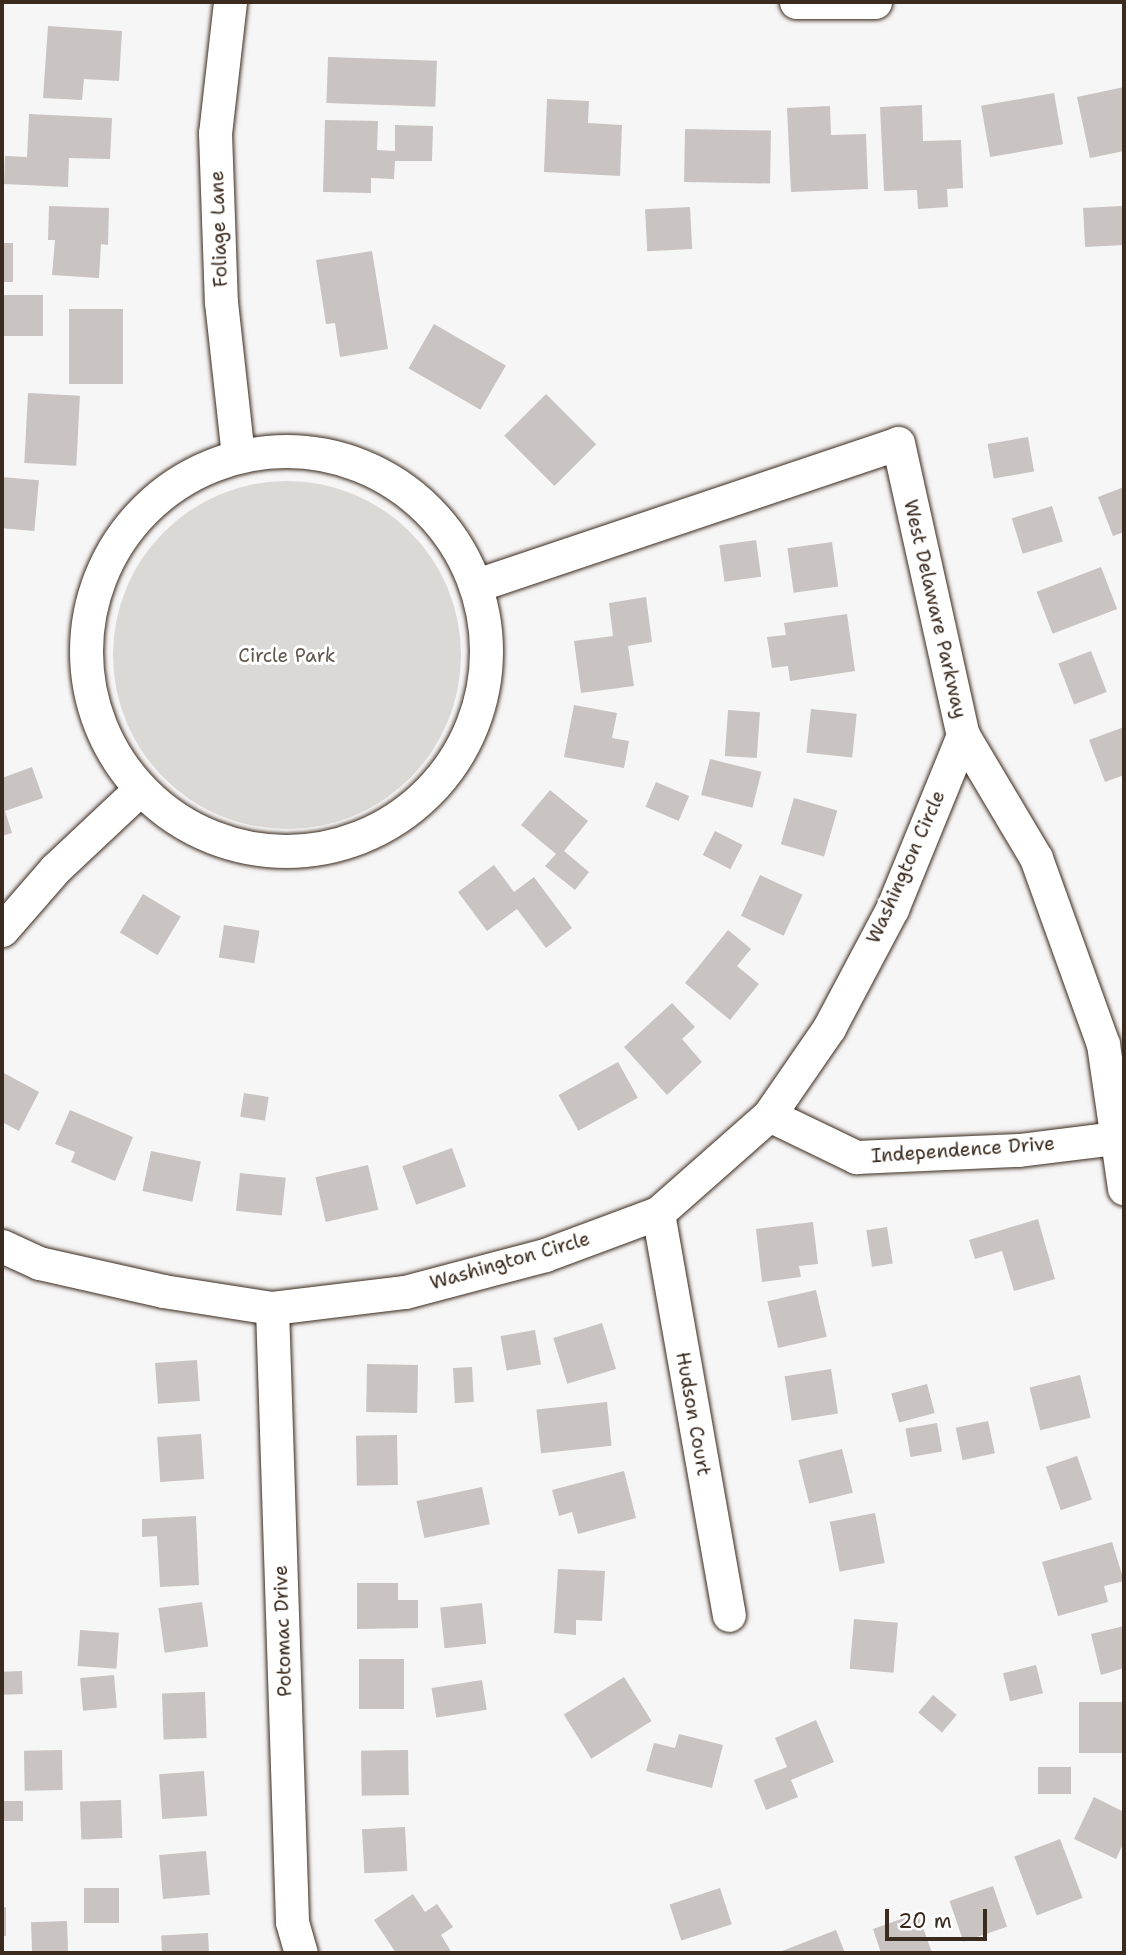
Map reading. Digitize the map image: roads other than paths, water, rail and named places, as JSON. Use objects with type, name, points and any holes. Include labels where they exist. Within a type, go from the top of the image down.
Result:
[{"type":"street","name":"Foliage Lane","points":[[230,2],[215,133],[221,302],[238,456]]},
{"type":"street","points":[[796,2],[875,2]]},
{"type":"street","name":"West Delaware Parkway","points":[[477,585],[898,443],[963,735],[1037,858],[1103,1044],[1122,1137],[1124,1188]]},
{"type":"street","points":[[275,450],[312,452],[349,460],[383,475],[414,495],[440,521],[461,551],[477,585],[487,639],[483,693],[464,744],[433,789],[390,823],[340,845],[286,852],[272,851],[232,845],[182,823],[139,790],[116,759],[99,725],[88,689],[84,651],[88,613],[105,565],[117,543],[140,513],[169,488],[191,475],[238,456],[275,450]]},
{"type":"street","name":"Washington Circle","points":[[2,1246],[39,1263],[163,1291],[272,1308],[405,1292],[545,1255],[658,1213],[769,1115],[828,1028],[892,909],[963,735]]},
{"type":"street","points":[[2,930],[55,869],[139,790]]},
{"type":"street","name":"Independence Drive","points":[[769,1115],[856,1157],[1019,1150],[1122,1137]]},
{"type":"street","name":"Hudson Court","points":[[658,1213],[729,1615]]},
{"type":"street","name":"Potomac Drive","points":[[272,1308],[292,1922],[301,1953]]},
{"type":"park label","name":"Circle Park","points":[[287,656]]}]
